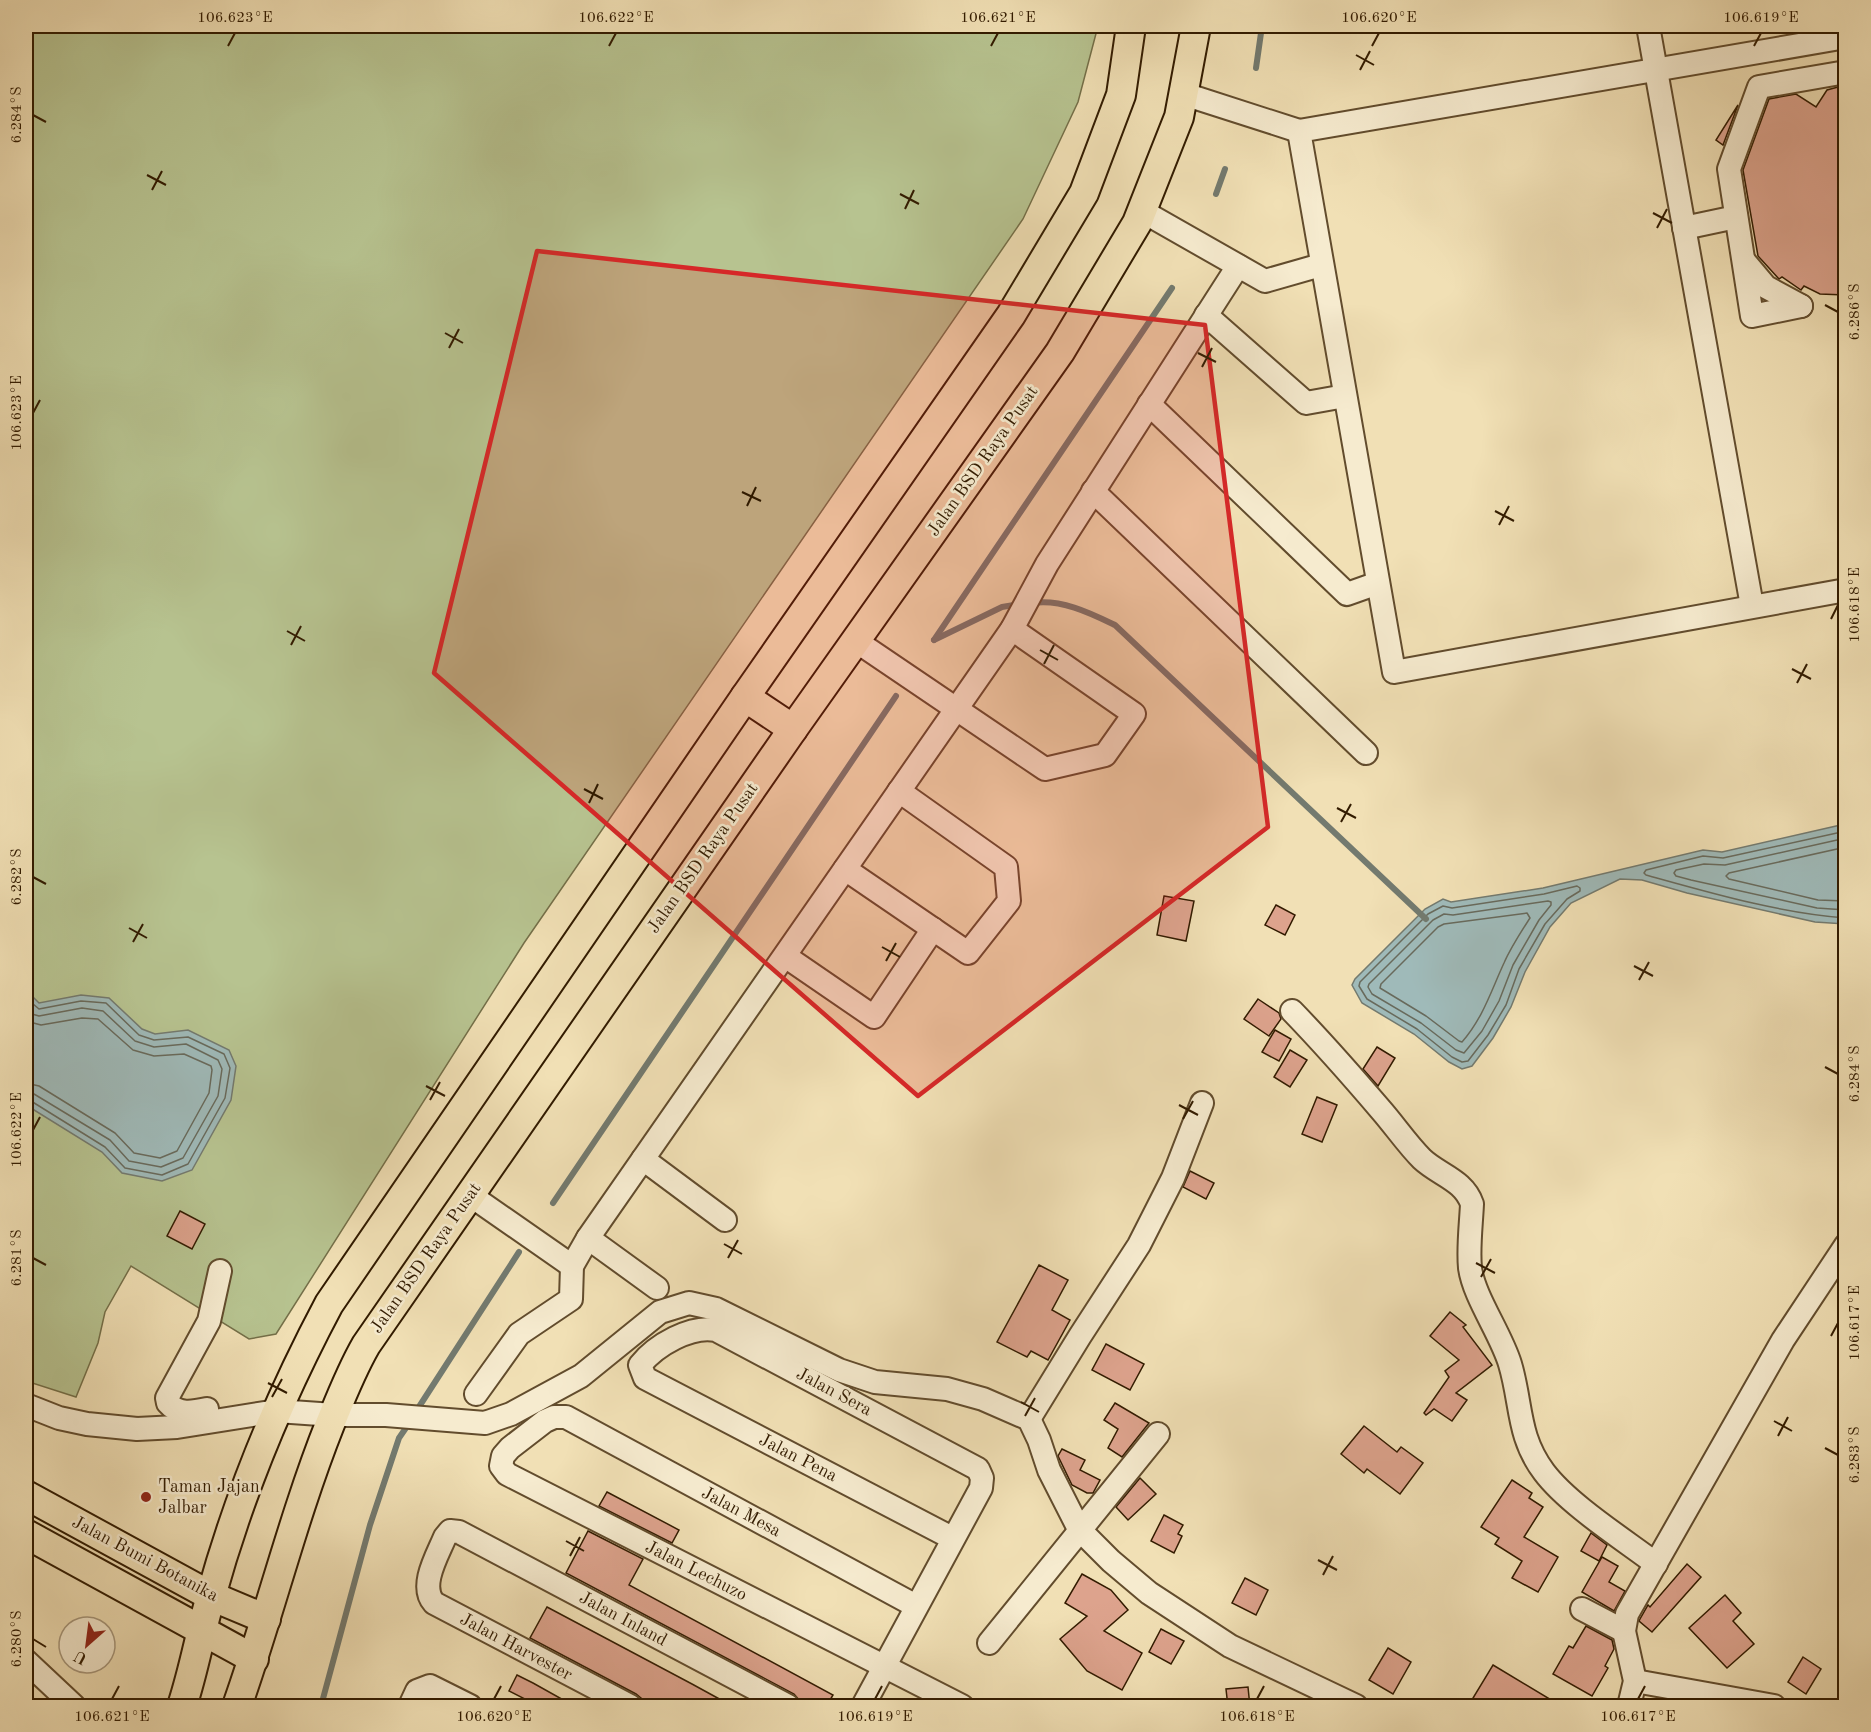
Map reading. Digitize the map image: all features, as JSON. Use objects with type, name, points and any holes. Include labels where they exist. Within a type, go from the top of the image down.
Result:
[{"type":"main road","points":[[182,1707],[211,1596],[264,1413],[304,1350],[329,1304],[745,697],[1011,315],[1084,193],[1121,95],[1131,26]]},
{"type":"main road","name":"Jalan BSD Raya Pusat","points":[[237,1707],[254,1659],[302,1498],[354,1367],[366,1345],[793,729],[1060,352],[1137,223],[1179,117],[1196,26]]},
{"type":"main road","points":[[745,697],[793,729]]},
{"type":"main road","name":"Jalan Bumi Botanika","points":[[26,1495],[211,1596],[266,1619]]},
{"type":"main road","name":"Jalan Bumi Botanika","points":[[26,1534],[201,1632],[254,1659]]},
{"type":"street","points":[[1648,26],[1752,606]]},
{"type":"street","points":[[1184,94],[1299,130],[1845,37]]},
{"type":"street","points":[[1743,260],[1729,170],[1760,87],[1845,72]]},
{"type":"street","points":[[1299,130],[1394,672],[1845,590]]},
{"type":"street","points":[[1142,211],[1265,281],[1322,266]]},
{"type":"street","points":[[1684,228],[1736,217]]},
{"type":"street","points":[[476,1394],[519,1334],[571,1299],[572,1266],[588,1238],[1016,623],[1047,564],[1238,266]]},
{"type":"street","points":[[1206,315],[1306,403],[1345,396]]},
{"type":"street","points":[[1149,405],[1347,594],[1378,583]]},
{"type":"street","points":[[1093,492],[1366,753]]},
{"type":"street","points":[[856,641],[1045,769],[1105,755],[1134,714],[1016,623]]},
{"type":"street","points":[[845,869],[968,953],[1009,901],[1006,867],[899,791]]},
{"type":"street","points":[[785,956],[874,1017],[933,929]]},
{"type":"street","points":[[1292,1011],[1335,1055],[1422,1159],[1459,1184],[1469,1195],[1472,1204],[1470,1268],[1477,1290],[1494,1324],[1510,1365],[1528,1448],[1545,1473],[1573,1500],[1656,1564]]},
{"type":"street","points":[[1029,1419],[1139,1245],[1173,1178],[1202,1103]]},
{"type":"street","points":[[643,1159],[725,1220]]},
{"type":"street","points":[[470,1195],[572,1266]]},
{"type":"street","points":[[588,1238],[657,1288]]},
{"type":"street","points":[[1629,1707],[1635,1681],[1624,1631],[1627,1614],[1783,1340],[1845,1245]]},
{"type":"street","points":[[220,1271],[209,1321],[195,1350],[169,1392],[168,1404],[184,1412],[238,1405],[264,1413]]},
{"type":"street","points":[[26,1405],[59,1418],[87,1424],[137,1429],[177,1427],[264,1413],[386,1415],[485,1423],[511,1414],[581,1376],[660,1312],[689,1303],[716,1309],[839,1370],[875,1382],[947,1389],[983,1399],[1029,1419],[1049,1470],[1079,1529],[1111,1561],[1149,1593],[1230,1646],[1356,1707]]},
{"type":"street","name":"Jalan Sera","points":[[645,1378],[640,1365],[681,1334],[705,1328],[716,1330],[737,1340],[978,1469],[982,1478],[981,1488],[952,1538]]},
{"type":"street","name":"Jalan Pena","points":[[645,1378],[952,1538]]},
{"type":"street","name":"Jalan Mesa","points":[[507,1474],[501,1466],[503,1456],[510,1448],[545,1421],[554,1417],[566,1418],[916,1606]]},
{"type":"street","points":[[989,1643],[1158,1434]]},
{"type":"street","name":"Jalan Lechuzo","points":[[507,1474],[962,1707]]},
{"type":"street","name":"Jalan Inland","points":[[434,1604],[427,1590],[429,1580],[445,1537],[450,1531],[459,1532],[788,1707]]},
{"type":"street","points":[[863,1707],[952,1538]]},
{"type":"street","name":"Jalan Harvester","points":[[434,1604],[630,1707]]},
{"type":"street","points":[[1582,1610],[1624,1631]]},
{"type":"street","points":[[26,1661],[74,1707]]},
{"type":"street","points":[[1635,1681],[1774,1707]]},
{"type":"street","points":[[410,1707],[417,1690],[430,1686],[470,1707]]},
{"type":"highlighted area","points":[[537,251],[1205,325],[1268,827],[918,1096],[434,673]]},
{"type":"green space","points":[[26,26],[1098,26],[1078,102],[1023,219],[524,943],[276,1334],[249,1339],[131,1266],[105,1312],[98,1343],[76,1397],[26,1381]]},
{"type":"water","points":[[1845,824],[1845,924],[1815,922],[1687,893],[1642,880],[1620,879],[1571,903],[1550,927],[1525,972],[1511,1007],[1493,1038],[1472,1066],[1462,1069],[1449,1062],[1414,1034],[1362,1003],[1352,985],[1355,979],[1425,909],[1443,899],[1451,902],[1543,888],[1703,850],[1722,852]]},
{"type":"water","points":[[26,990],[39,1003],[81,995],[109,998],[142,1029],[155,1034],[188,1030],[229,1050],[236,1066],[231,1100],[192,1170],[162,1181],[122,1173],[102,1152],[26,1105]]},
{"type":"building","points":[[1845,87],[1845,295],[1820,294],[1804,286],[1801,290],[1782,277],[1779,279],[1758,256],[1743,170],[1769,99],[1796,94],[1816,107],[1827,90]]},
{"type":"building","points":[[1738,105],[1723,145],[1716,140]]},
{"type":"building","points":[[1164,896],[1194,901],[1186,941],[1157,935]]},
{"type":"building","points":[[1276,905],[1295,915],[1285,935],[1265,925]]},
{"type":"building","points":[[1258,999],[1279,1013],[1281,1019],[1269,1036],[1244,1019]]},
{"type":"building","points":[[1275,1030],[1291,1039],[1279,1061],[1262,1052]]},
{"type":"building","points":[[1377,1047],[1395,1058],[1378,1086],[1363,1069]]},
{"type":"building","points":[[1290,1050],[1307,1060],[1290,1087],[1274,1077]]},
{"type":"building","points":[[1317,1097],[1337,1105],[1322,1142],[1302,1134]]},
{"type":"building","points":[[1190,1171],[1214,1183],[1206,1199],[1183,1187]]},
{"type":"building","points":[[180,1211],[205,1224],[192,1249],[167,1236]]},
{"type":"building","points":[[1039,1265],[1068,1280],[1052,1310],[1070,1320],[1048,1360],[1031,1351],[1027,1357],[997,1342]]},
{"type":"building","points":[[1450,1312],[1466,1325],[1463,1327],[1492,1365],[1456,1393],[1467,1400],[1452,1421],[1434,1409],[1426,1415],[1424,1413],[1449,1377],[1445,1371],[1459,1360],[1430,1336]]},
{"type":"building","points":[[1106,1344],[1144,1364],[1130,1390],[1092,1370]]},
{"type":"building","points":[[1115,1403],[1149,1423],[1122,1457],[1108,1448],[1118,1429],[1104,1420]]},
{"type":"building","points":[[1364,1426],[1397,1452],[1401,1447],[1423,1463],[1400,1494],[1367,1469],[1364,1473],[1341,1454]]},
{"type":"building","points":[[1062,1449],[1085,1460],[1080,1470],[1100,1480],[1093,1493],[1087,1493],[1072,1485],[1058,1456]]},
{"type":"building","points":[[1140,1478],[1156,1494],[1128,1520],[1116,1507]]},
{"type":"building","points":[[1512,1480],[1532,1493],[1529,1498],[1543,1507],[1524,1537],[1558,1557],[1538,1592],[1512,1578],[1522,1561],[1495,1544],[1499,1538],[1481,1527]]},
{"type":"building","points":[[607,1492],[679,1530],[672,1543],[599,1506]]},
{"type":"building","points":[[1164,1515],[1183,1525],[1178,1534],[1182,1536],[1174,1553],[1151,1541]]},
{"type":"building","points":[[588,1531],[643,1559],[629,1585],[833,1695],[826,1707],[810,1707],[794,1694],[566,1573]]},
{"type":"building","points":[[1591,1533],[1607,1545],[1599,1561],[1581,1551]]},
{"type":"building","points":[[1602,1557],[1618,1566],[1609,1582],[1625,1591],[1614,1611],[1582,1592]]},
{"type":"building","points":[[1687,1564],[1701,1577],[1652,1632],[1639,1621],[1640,1619],[1648,1605],[1650,1607]]},
{"type":"building","points":[[1082,1574],[1111,1590],[1128,1610],[1104,1631],[1142,1653],[1122,1690],[1087,1671],[1060,1639],[1087,1616],[1065,1603]]},
{"type":"building","points":[[1245,1578],[1268,1590],[1256,1615],[1232,1603]]},
{"type":"building","points":[[1725,1595],[1741,1613],[1733,1621],[1754,1644],[1727,1668],[1689,1628]]},
{"type":"building","points":[[547,1607],[734,1707],[643,1707],[642,1699],[636,1694],[530,1638]]},
{"type":"building","points":[[1586,1626],[1612,1640],[1614,1649],[1605,1666],[1608,1668],[1592,1696],[1553,1674],[1569,1646],[1573,1648]]},
{"type":"building","points":[[1161,1629],[1184,1641],[1171,1664],[1149,1652]]},
{"type":"building","points":[[1388,1648],[1411,1662],[1393,1694],[1369,1680]]},
{"type":"building","points":[[1803,1657],[1821,1669],[1806,1694],[1788,1682]]},
{"type":"building","points":[[1493,1665],[1563,1707],[1487,1707],[1473,1698]]},
{"type":"building","points":[[517,1675],[576,1707],[521,1707],[525,1699],[509,1691]]},
{"type":"building","points":[[1248,1687],[1250,1707],[1228,1707],[1226,1689]]},
{"type":"waterway","points":[[1256,68],[1262,26]]},
{"type":"waterway","points":[[1216,194],[1225,169]]},
{"type":"waterway","points":[[934,640],[1172,288]]},
{"type":"waterway","points":[[1033,603],[1065,605],[1115,625],[1426,919]]},
{"type":"waterway","points":[[934,640],[1002,607],[1020,604]]},
{"type":"waterway","points":[[553,1203],[896,696]]},
{"type":"waterway","points":[[415,1413],[519,1252]]},
{"type":"waterway","points":[[321,1706],[370,1525],[399,1438],[410,1422]]},
{"type":"place","name":"Taman Jajan Jalbar","points":[[146,1497]]}]
